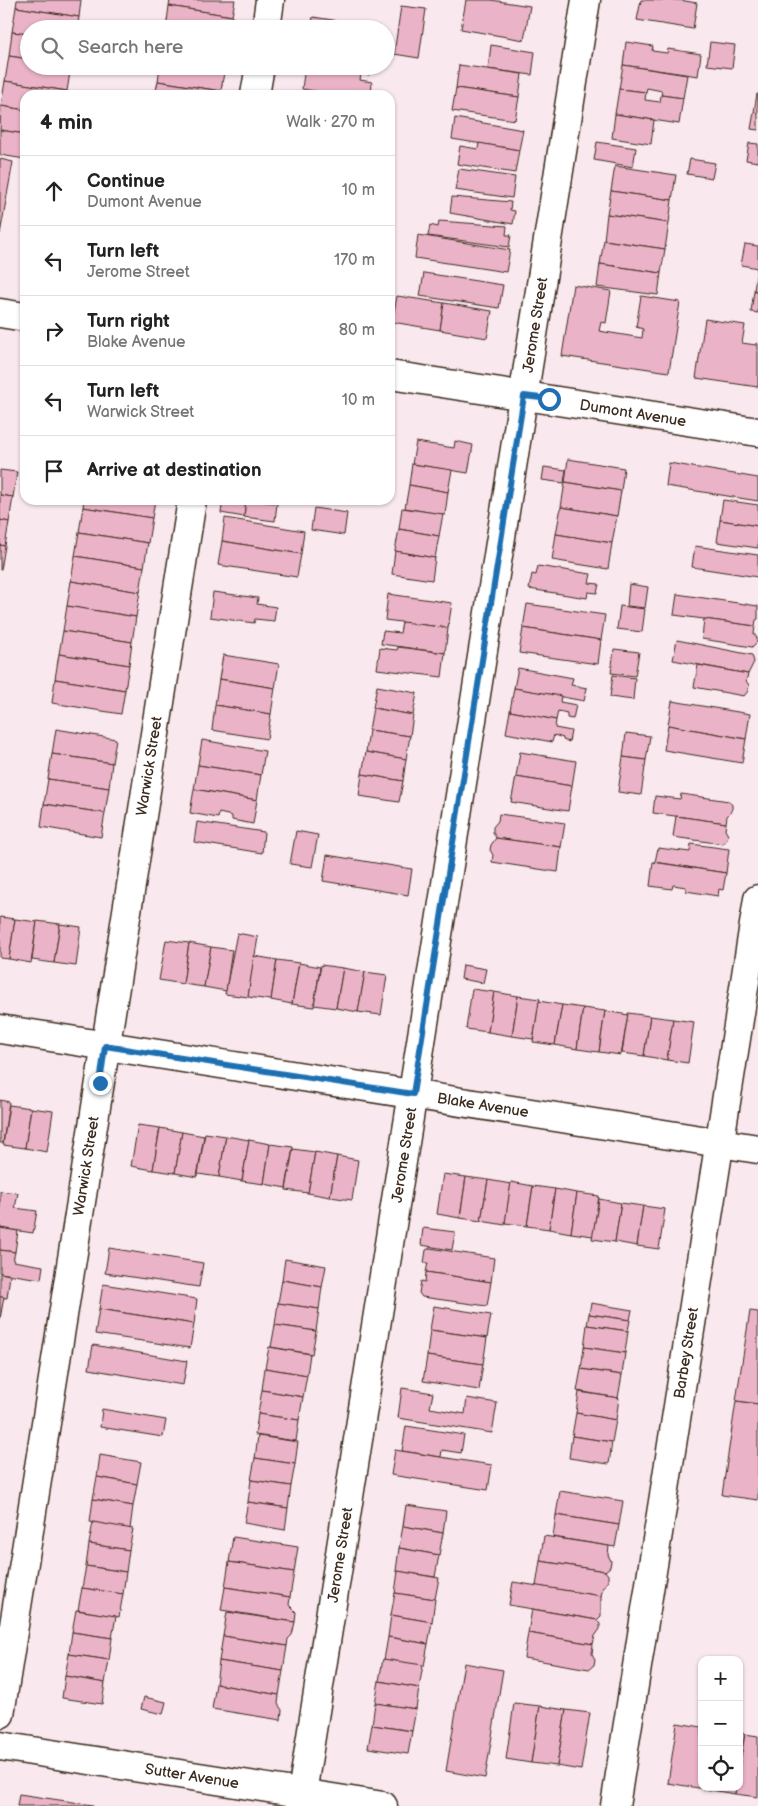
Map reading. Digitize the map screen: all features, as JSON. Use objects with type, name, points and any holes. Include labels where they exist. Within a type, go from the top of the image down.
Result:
[{"type":"street","points":[[267,20],[270,0]]},
{"type":"street","name":"Jerome Street","points":[[301,1800],[586,0]]},
{"type":"street","points":[[256,90],[258,75]]},
{"type":"street","points":[[0,313],[20,316]]},
{"type":"street","name":"Dumont Avenue","points":[[395,376],[758,432]]},
{"type":"street","name":"Warwick Street","points":[[0,1714],[191,505]]},
{"type":"street","name":"Barbey Street","points":[[615,1806],[758,899]]},
{"type":"street","name":"Blake Avenue","points":[[0,1029],[758,1148]]},
{"type":"street","name":"Sutter Avenue","points":[[0,1746],[301,1800],[383,1806]]},
{"type":"building","points":[[17,0],[81,0],[79,17],[16,7]]},
{"type":"building","points":[[170,0],[235,0],[232,16],[169,6]]},
{"type":"building","points":[[466,0],[491,0],[530,6],[524,40],[461,29]]},
{"type":"building","points":[[641,0],[679,0],[697,3],[693,29],[637,20]]},
{"type":"building","points":[[169,6],[232,16],[231,20],[167,20]]},
{"type":"building","points":[[401,6],[426,9],[419,58],[395,54]]},
{"type":"building","points":[[16,7],[79,17],[78,20],[20,20],[20,33],[12,32]]},
{"type":"building","points":[[313,17],[333,20],[312,20]]},
{"type":"building","points":[[12,32],[20,33],[20,58],[9,56]]},
{"type":"building","points":[[626,42],[653,46],[652,51],[667,53],[668,49],[701,54],[698,76],[623,65]]},
{"type":"building","points":[[710,42],[735,45],[732,68],[707,65]]},
{"type":"building","points":[[491,45],[535,52],[532,75],[488,69]]},
{"type":"building","points":[[9,56],[20,58],[20,75],[70,75],[67,90],[5,81]]},
{"type":"building","points":[[459,65],[522,74],[519,97],[456,88]]},
{"type":"building","points":[[623,65],[687,75],[683,98],[661,95],[662,91],[647,88],[646,92],[619,89]]},
{"type":"building","points":[[159,75],[224,75],[221,90],[158,81]]},
{"type":"building","points":[[304,75],[361,75],[360,80],[372,82],[371,90],[302,89]]},
{"type":"building","points":[[5,81],[61,90],[20,90],[20,109],[1,106]]},
{"type":"building","points":[[158,81],[215,90],[156,90]]},
{"type":"building","points":[[456,88],[519,97],[515,120],[452,111]]},
{"type":"building","points":[[619,89],[646,92],[645,100],[660,102],[661,95],[683,98],[679,124],[615,114]]},
{"type":"building","points":[[758,94],[758,113],[754,112]]},
{"type":"building","points":[[1,106],[20,109],[20,133],[0,130]]},
{"type":"building","points":[[754,112],[758,113],[758,130],[751,129]]},
{"type":"building","points":[[615,114],[654,120],[651,144],[612,138]]},
{"type":"building","points":[[455,118],[523,130],[519,150],[452,139]]},
{"type":"building","points":[[0,130],[20,133],[20,158],[0,155]]},
{"type":"building","points":[[597,142],[636,148],[633,167],[594,160]]},
{"type":"building","points":[[479,143],[519,150],[515,173],[457,164],[460,146],[478,149]]},
{"type":"building","points":[[749,143],[758,144],[758,162],[746,160]]},
{"type":"building","points":[[0,159],[13,162],[0,234]]},
{"type":"building","points":[[690,159],[715,163],[712,178],[687,174]]},
{"type":"building","points":[[615,166],[676,175],[672,200],[611,191]]},
{"type":"building","points":[[459,169],[515,177],[512,198],[455,190]]},
{"type":"building","points":[[611,191],[672,200],[669,223],[607,214]]},
{"type":"building","points":[[452,197],[511,202],[510,210],[515,211],[513,224],[450,213]]},
{"type":"building","points":[[607,214],[669,223],[665,249],[604,240]]},
{"type":"building","points":[[439,221],[507,226],[506,235],[511,235],[509,247],[428,236],[430,225],[438,227]]},
{"type":"building","points":[[418,235],[510,250],[506,272],[415,258]]},
{"type":"building","points":[[604,240],[665,249],[661,273],[600,264]]},
{"type":"building","points":[[745,244],[758,246],[758,268],[741,265]]},
{"type":"building","points":[[600,264],[661,273],[658,295],[597,287]]},
{"type":"building","points":[[757,268],[758,291],[754,291]]},
{"type":"building","points":[[424,273],[503,285],[499,308],[420,296]]},
{"type":"building","points":[[573,285],[611,291],[606,323],[601,322],[599,331],[642,338],[643,329],[636,327],[641,296],[680,302],[669,372],[562,356]]},
{"type":"building","points":[[754,291],[758,291],[758,313],[751,312]]},
{"type":"building","points":[[397,296],[444,303],[440,330],[395,322]]},
{"type":"building","points":[[444,303],[492,311],[487,338],[440,330]]},
{"type":"building","points":[[705,319],[745,325],[742,343],[758,344],[758,387],[696,378]]},
{"type":"building","points":[[455,441],[473,445],[468,473],[412,464],[416,442],[454,448]]},
{"type":"building","points":[[568,459],[624,468],[621,491],[565,482]]},
{"type":"building","points":[[669,463],[758,478],[758,501],[666,486]]},
{"type":"building","points":[[412,464],[452,470],[448,492],[409,485]]},
{"type":"building","points":[[544,467],[566,470],[564,483],[542,480]]},
{"type":"building","points":[[0,470],[17,472],[13,497],[0,495]]},
{"type":"building","points":[[565,482],[621,491],[617,516],[561,507]]},
{"type":"building","points":[[409,485],[448,492],[445,515],[405,508]]},
{"type":"building","points":[[0,495],[13,497],[9,522],[0,520]]},
{"type":"building","points":[[723,500],[758,505],[758,526],[720,520]]},
{"type":"building","points":[[83,505],[154,505],[152,518],[83,507]]},
{"type":"building","points":[[222,505],[245,505],[244,517],[221,513]]},
{"type":"building","points":[[245,505],[277,505],[275,521],[244,517]]},
{"type":"building","points":[[83,507],[152,518],[148,543],[79,532]]},
{"type":"building","points":[[561,507],[617,516],[612,543],[556,534]]},
{"type":"building","points":[[314,508],[347,513],[344,535],[311,530]]},
{"type":"building","points":[[402,508],[443,514],[439,536],[399,529]]},
{"type":"building","points":[[225,518],[304,531],[301,554],[222,541]]},
{"type":"building","points":[[0,520],[9,522],[5,546],[0,545]]},
{"type":"building","points":[[720,520],[758,526],[758,548],[717,542]]},
{"type":"building","points":[[399,529],[439,536],[435,558],[395,551]]},
{"type":"building","points":[[79,532],[148,543],[144,567],[75,556]]},
{"type":"building","points":[[556,534],[612,543],[608,569],[552,560]]},
{"type":"building","points":[[222,541],[301,554],[297,577],[218,565]]},
{"type":"building","points":[[0,545],[5,546],[1,570],[0,570]]},
{"type":"building","points":[[695,546],[758,555],[758,577],[692,567]]},
{"type":"building","points":[[395,551],[435,558],[432,580],[392,574]]},
{"type":"building","points":[[75,556],[144,567],[140,592],[71,581]]},
{"type":"building","points":[[538,566],[591,574],[589,583],[599,584],[597,593],[588,592],[587,598],[529,589],[532,574],[536,575]]},
{"type":"building","points":[[71,581],[140,592],[136,617],[67,606]]},
{"type":"building","points":[[629,584],[648,587],[645,608],[627,606]]},
{"type":"building","points":[[213,592],[258,598],[257,604],[276,607],[274,621],[255,619],[254,623],[210,617]]},
{"type":"building","points":[[388,594],[452,603],[448,628],[385,620]]},
{"type":"building","points":[[677,594],[758,606],[758,619],[755,626],[674,615]]},
{"type":"building","points":[[527,604],[605,615],[601,640],[523,628]]},
{"type":"building","points":[[67,606],[136,617],[132,642],[63,631]]},
{"type":"building","points":[[620,606],[645,609],[642,632],[617,629]]},
{"type":"building","points":[[704,619],[755,626],[754,634],[757,642],[752,647],[702,639]]},
{"type":"building","points":[[402,622],[448,628],[445,653],[381,644],[383,631],[400,633]]},
{"type":"building","points":[[523,628],[601,640],[598,664],[519,653]]},
{"type":"building","points":[[63,631],[132,642],[129,665],[59,654]]},
{"type":"building","points":[[677,640],[752,655],[754,662],[748,674],[673,660]]},
{"type":"building","points":[[398,647],[445,653],[442,677],[377,669],[380,648],[397,650]]},
{"type":"building","points":[[614,649],[639,652],[635,676],[611,673]]},
{"type":"building","points":[[59,654],[129,665],[125,690],[55,679]]},
{"type":"building","points":[[223,655],[279,664],[275,688],[219,679]]},
{"type":"building","points":[[698,665],[748,674],[746,681],[749,685],[748,691],[744,696],[694,687]]},
{"type":"building","points":[[518,668],[573,678],[571,685],[587,688],[584,701],[514,688]]},
{"type":"building","points":[[613,675],[635,678],[633,700],[610,697]]},
{"type":"building","points":[[55,679],[125,690],[121,714],[52,703]]},
{"type":"building","points":[[219,679],[275,688],[271,714],[215,705]]},
{"type":"building","points":[[377,686],[417,693],[413,715],[373,708]]},
{"type":"building","points":[[514,688],[561,696],[560,702],[576,705],[573,719],[567,718],[567,713],[558,711],[556,720],[510,711]]},
{"type":"building","points":[[672,701],[750,714],[746,739],[668,725]]},
{"type":"building","points":[[215,705],[271,714],[267,739],[212,730]]},
{"type":"building","points":[[373,708],[413,715],[410,736],[369,730]]},
{"type":"building","points":[[510,711],[556,720],[555,728],[571,731],[569,742],[554,735],[552,742],[506,733]]},
{"type":"building","points":[[668,725],[746,739],[742,763],[664,750]]},
{"type":"building","points":[[56,729],[116,739],[112,763],[52,754]]},
{"type":"building","points":[[369,730],[410,736],[406,759],[366,752]]},
{"type":"building","points":[[626,733],[650,736],[646,760],[623,757]]},
{"type":"building","points":[[202,740],[265,751],[261,775],[198,765]]},
{"type":"building","points":[[366,752],[406,759],[403,781],[362,774]]},
{"type":"building","points":[[520,752],[576,761],[572,786],[516,777]]},
{"type":"building","points":[[52,754],[112,763],[109,788],[48,779]]},
{"type":"building","points":[[623,757],[646,760],[641,795],[618,792]]},
{"type":"building","points":[[198,765],[261,775],[257,800],[194,789]]},
{"type":"building","points":[[362,774],[403,781],[399,802],[359,796]]},
{"type":"building","points":[[516,777],[572,786],[568,811],[511,802]]},
{"type":"building","points":[[48,779],[109,788],[105,813],[44,804]]},
{"type":"building","points":[[194,789],[257,800],[253,824],[232,820],[232,816],[219,813],[218,818],[190,813]]},
{"type":"building","points":[[681,794],[729,801],[732,809],[727,816],[726,823],[653,813],[655,796],[680,799]]},
{"type":"building","points":[[44,804],[105,813],[101,837],[41,827]]},
{"type":"building","points":[[499,814],[565,823],[561,847],[496,838],[493,827],[498,821]]},
{"type":"building","points":[[676,816],[726,823],[727,839],[723,844],[673,837]]},
{"type":"building","points":[[197,822],[264,832],[262,853],[194,842]]},
{"type":"building","points":[[296,831],[318,835],[312,867],[290,864]]},
{"type":"building","points":[[496,838],[561,847],[558,872],[492,862],[493,855],[490,850]]},
{"type":"building","points":[[691,844],[729,849],[726,873],[655,862],[658,848],[690,852]]},
{"type":"building","points":[[327,855],[412,869],[408,895],[323,881]]},
{"type":"building","points":[[653,862],[726,873],[723,890],[719,889],[718,896],[686,891],[686,887],[673,885],[672,889],[650,886]]},
{"type":"building","points":[[0,917],[15,919],[9,959],[0,958]]},
{"type":"building","points":[[15,919],[37,922],[31,963],[9,959]]},
{"type":"building","points":[[37,921],[60,924],[54,963],[32,960]]},
{"type":"building","points":[[60,924],[81,927],[76,966],[54,963]]},
{"type":"building","points":[[237,933],[258,937],[248,997],[225,994]]},
{"type":"building","points":[[166,940],[189,943],[183,984],[159,980]]},
{"type":"building","points":[[189,943],[211,947],[204,987],[183,984]]},
{"type":"building","points":[[211,947],[232,950],[226,991],[204,987]]},
{"type":"building","points":[[254,956],[277,960],[271,1000],[248,997]]},
{"type":"building","points":[[277,960],[299,963],[292,1004],[271,1000]]},
{"type":"building","points":[[299,963],[320,967],[314,1007],[292,1004]]},
{"type":"building","points":[[321,965],[343,968],[336,1008],[314,1005]]},
{"type":"building","points":[[463,965],[486,969],[483,983],[461,979]]},
{"type":"building","points":[[343,968],[365,972],[358,1012],[336,1008]]},
{"type":"building","points":[[365,972],[387,975],[381,1015],[358,1012]]},
{"type":"building","points":[[472,989],[494,992],[488,1032],[466,1029]]},
{"type":"building","points":[[494,992],[518,996],[512,1036],[488,1032]]},
{"type":"building","points":[[518,996],[540,999],[533,1039],[512,1036]]},
{"type":"building","points":[[539,1001],[562,1005],[555,1045],[533,1042]]},
{"type":"building","points":[[562,1005],[583,1008],[577,1049],[555,1045]]},
{"type":"building","points":[[583,1008],[605,1011],[599,1052],[577,1049]]},
{"type":"building","points":[[605,1011],[628,1015],[621,1055],[599,1052]]},
{"type":"building","points":[[628,1013],[650,1016],[644,1056],[622,1053]]},
{"type":"building","points":[[650,1016],[673,1019],[667,1060],[644,1056]]},
{"type":"building","points":[[673,1019],[694,1022],[688,1063],[667,1060]]},
{"type":"building","points":[[0,1100],[9,1102],[3,1143],[0,1143]]},
{"type":"building","points":[[9,1105],[31,1108],[25,1148],[3,1145]]},
{"type":"building","points":[[31,1108],[53,1111],[47,1152],[25,1148]]},
{"type":"building","points":[[138,1125],[160,1128],[153,1170],[131,1166]]},
{"type":"building","points":[[160,1128],[182,1132],[175,1173],[153,1170]]},
{"type":"building","points":[[182,1132],[204,1136],[197,1177],[175,1173]]},
{"type":"building","points":[[205,1133],[226,1136],[219,1177],[198,1174]]},
{"type":"building","points":[[226,1136],[249,1140],[242,1181],[219,1177]]},
{"type":"building","points":[[249,1140],[270,1144],[264,1184],[242,1181]]},
{"type":"building","points":[[270,1144],[293,1147],[286,1188],[264,1184]]},
{"type":"building","points":[[293,1149],[315,1152],[308,1193],[286,1190]]},
{"type":"building","points":[[315,1152],[337,1156],[330,1197],[308,1193]]},
{"type":"building","points":[[337,1156],[358,1160],[352,1200],[330,1197]]},
{"type":"building","points":[[443,1174],[466,1177],[460,1218],[437,1214]]},
{"type":"building","points":[[466,1177],[488,1180],[481,1221],[460,1218]]},
{"type":"building","points":[[488,1180],[511,1184],[505,1225],[481,1221]]},
{"type":"building","points":[[511,1182],[533,1186],[527,1226],[505,1223]]},
{"type":"building","points":[[533,1186],[555,1189],[549,1229],[527,1226]]},
{"type":"building","points":[[555,1189],[577,1193],[571,1233],[549,1229]]},
{"type":"building","points":[[0,1191],[18,1193],[15,1208],[37,1211],[33,1233],[0,1228]]},
{"type":"building","points":[[577,1193],[599,1196],[593,1236],[571,1233]]},
{"type":"building","points":[[599,1199],[621,1203],[615,1242],[592,1239]]},
{"type":"building","points":[[621,1203],[643,1206],[637,1246],[615,1242]]},
{"type":"building","points":[[643,1206],[665,1209],[659,1249],[637,1246]]},
{"type":"building","points":[[0,1228],[18,1231],[15,1252],[0,1250]]},
{"type":"building","points":[[423,1228],[455,1232],[452,1250],[421,1245]]},
{"type":"building","points":[[109,1248],[203,1263],[199,1287],[105,1273]]},
{"type":"building","points":[[430,1248],[494,1258],[491,1282],[426,1272],[428,1263],[424,1263],[426,1250]]},
{"type":"building","points":[[0,1250],[15,1252],[13,1261],[43,1266],[41,1279],[0,1273]]},
{"type":"building","points":[[285,1259],[326,1266],[322,1287],[282,1280]]},
{"type":"building","points":[[426,1272],[491,1282],[487,1306],[422,1297],[419,1293],[421,1281],[425,1282]]},
{"type":"building","points":[[0,1273],[10,1275],[7,1298],[0,1297]]},
{"type":"building","points":[[282,1280],[322,1287],[319,1309],[278,1303]]},
{"type":"building","points":[[103,1284],[197,1299],[194,1324],[99,1309]]},
{"type":"building","points":[[0,1297],[4,1297],[0,1319]]},
{"type":"building","points":[[278,1303],[319,1309],[316,1331],[275,1325]]},
{"type":"building","points":[[591,1303],[632,1310],[630,1320],[589,1314]]},
{"type":"building","points":[[434,1306],[491,1315],[487,1338],[430,1330]]},
{"type":"building","points":[[99,1309],[194,1324],[190,1348],[95,1334]]},
{"type":"building","points":[[750,1311],[758,1312],[758,1404],[736,1401]]},
{"type":"building","points":[[589,1314],[630,1320],[628,1331],[587,1325]]},
{"type":"building","points":[[275,1325],[316,1331],[312,1354],[271,1347]]},
{"type":"building","points":[[587,1325],[628,1331],[625,1353],[584,1347]]},
{"type":"building","points":[[430,1330],[487,1338],[483,1364],[427,1356]]},
{"type":"building","points":[[93,1345],[187,1361],[183,1385],[89,1369]]},
{"type":"building","points":[[269,1347],[310,1354],[307,1375],[265,1368]]},
{"type":"building","points":[[584,1347],[625,1353],[622,1375],[581,1369]]},
{"type":"building","points":[[427,1356],[483,1364],[479,1390],[423,1381]]},
{"type":"building","points":[[265,1368],[307,1375],[303,1397],[262,1390]]},
{"type":"building","points":[[581,1369],[622,1375],[618,1398],[577,1391]]},
{"type":"building","points":[[402,1388],[433,1393],[430,1408],[465,1414],[467,1398],[497,1403],[492,1433],[398,1418]]},
{"type":"building","points":[[262,1390],[303,1397],[299,1420],[258,1414]]},
{"type":"building","points":[[579,1392],[619,1398],[616,1420],[576,1413]]},
{"type":"building","points":[[736,1401],[758,1404],[758,1500],[722,1495]]},
{"type":"building","points":[[102,1409],[166,1420],[163,1437],[100,1427]]},
{"type":"building","points":[[576,1413],[616,1420],[612,1442],[572,1436]]},
{"type":"building","points":[[258,1414],[299,1420],[296,1441],[255,1435]]},
{"type":"building","points":[[406,1426],[464,1435],[461,1453],[442,1450],[441,1457],[402,1451]]},
{"type":"building","points":[[258,1436],[298,1442],[295,1464],[255,1458]]},
{"type":"building","points":[[572,1436],[612,1442],[609,1464],[569,1458]]},
{"type":"building","points":[[395,1450],[492,1465],[488,1490],[391,1475]]},
{"type":"building","points":[[100,1455],[141,1462],[137,1484],[97,1477]]},
{"type":"building","points":[[255,1458],[295,1464],[291,1486],[251,1480]]},
{"type":"building","points":[[97,1477],[137,1484],[133,1506],[93,1499]]},
{"type":"building","points":[[251,1480],[291,1486],[288,1508],[248,1502]]},
{"type":"building","points":[[560,1491],[623,1501],[619,1525],[556,1515]]},
{"type":"building","points":[[93,1499],[133,1506],[130,1529],[90,1522]]},
{"type":"building","points":[[248,1502],[288,1508],[285,1530],[244,1523]]},
{"type":"building","points":[[406,1505],[446,1511],[443,1533],[403,1526]]},
{"type":"building","points":[[556,1515],[619,1525],[615,1547],[553,1537]]},
{"type":"building","points":[[93,1522],[133,1529],[129,1550],[89,1544]]},
{"type":"building","points":[[403,1526],[443,1533],[439,1555],[399,1548]]},
{"type":"building","points":[[544,1536],[609,1546],[610,1567],[605,1571],[540,1561]]},
{"type":"building","points":[[233,1537],[298,1547],[294,1572],[229,1562]]},
{"type":"building","points":[[89,1544],[129,1550],[126,1572],[86,1566]]},
{"type":"building","points":[[399,1548],[439,1555],[435,1577],[396,1571]]},
{"type":"building","points":[[540,1561],[605,1571],[608,1575],[608,1581],[603,1587],[601,1596],[536,1586]]},
{"type":"building","points":[[229,1562],[294,1572],[290,1597],[225,1587]]},
{"type":"building","points":[[86,1566],[126,1572],[123,1594],[82,1588]]},
{"type":"building","points":[[398,1571],[439,1578],[435,1599],[395,1593]]},
{"type":"building","points":[[513,1582],[601,1596],[601,1616],[597,1620],[509,1605]]},
{"type":"building","points":[[225,1587],[290,1597],[289,1605],[296,1612],[295,1622],[221,1610]]},
{"type":"building","points":[[82,1588],[123,1594],[119,1617],[78,1610]]},
{"type":"building","points":[[395,1593],[435,1599],[432,1622],[391,1615]]},
{"type":"building","points":[[532,1609],[597,1620],[600,1624],[600,1629],[595,1636],[593,1644],[528,1633]]},
{"type":"building","points":[[76,1610],[116,1616],[112,1638],[72,1632]]},
{"type":"building","points":[[227,1612],[295,1622],[287,1646],[223,1636]]},
{"type":"building","points":[[391,1615],[432,1622],[428,1644],[388,1637]]},
{"type":"building","points":[[72,1632],[112,1638],[109,1660],[69,1654]]},
{"type":"building","points":[[528,1633],[593,1644],[594,1665],[589,1669],[524,1658]]},
{"type":"building","points":[[223,1636],[287,1646],[283,1671],[219,1661]]},
{"type":"building","points":[[388,1637],[428,1644],[424,1666],[384,1660]]},
{"type":"building","points":[[69,1654],[109,1660],[105,1683],[65,1676]]},
{"type":"building","points":[[383,1659],[423,1665],[419,1688],[379,1681]]},
{"type":"building","points":[[219,1661],[283,1671],[279,1695],[216,1684]]},
{"type":"building","points":[[464,1663],[503,1670],[485,1778],[446,1771]]},
{"type":"building","points":[[65,1676],[105,1683],[102,1704],[62,1698]]},
{"type":"building","points":[[379,1681],[419,1688],[416,1709],[375,1703]]},
{"type":"building","points":[[216,1684],[279,1695],[278,1704],[282,1710],[281,1720],[212,1709]]},
{"type":"building","points":[[144,1697],[166,1702],[163,1714],[141,1709]]},
{"type":"building","points":[[375,1703],[416,1709],[412,1731],[372,1725]]},
{"type":"building","points":[[514,1703],[540,1706],[531,1763],[506,1759]]},
{"type":"building","points":[[540,1706],[566,1710],[557,1766],[531,1763]]},
{"type":"building","points":[[566,1710],[590,1713],[581,1770],[557,1766]]},
{"type":"building","points":[[677,1723],[698,1726],[698,1788],[668,1783]]},
{"type":"building","points":[[372,1725],[412,1731],[408,1754],[368,1748]]},
{"type":"building","points":[[745,1734],[758,1736],[758,1797],[735,1794],[735,1791],[743,1791],[743,1745]]},
{"type":"building","points":[[717,1791],[735,1791],[735,1794]]},
{"type":"building","points":[[19,1794],[93,1805],[93,1806],[17,1806]]},
{"type":"route","points":[[100,1083],[105,1046],[413,1094],[524,396],[549,399]]}]
